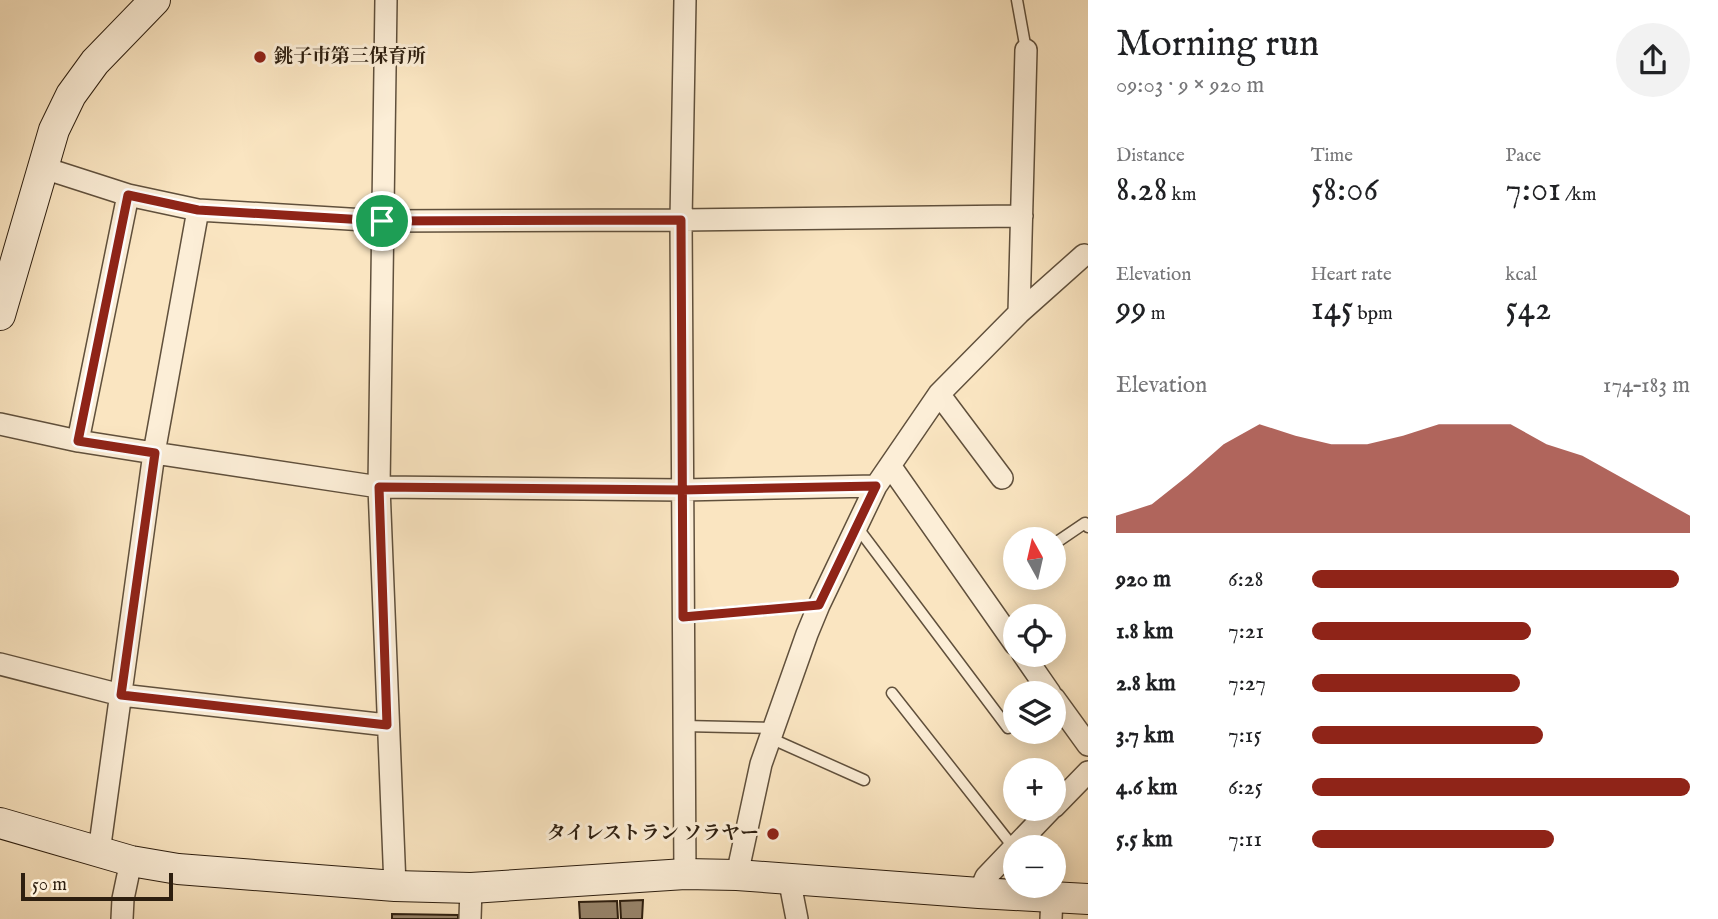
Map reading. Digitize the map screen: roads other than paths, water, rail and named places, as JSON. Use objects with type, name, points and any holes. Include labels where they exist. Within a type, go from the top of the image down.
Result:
[{"type":"street","points":[[0,315],[54,130],[71,95],[95,62],[155,0]]},
{"type":"street","points":[[386,0],[379,487],[395,886]]},
{"type":"street","points":[[685,0],[681,220],[685,874]]},
{"type":"street","points":[[1019,313],[1026,50]]},
{"type":"street","points":[[44,168],[128,195],[198,210],[382,221],[1022,216]]},
{"type":"street","points":[[78,441],[128,195]]},
{"type":"street","points":[[99,852],[155,453],[198,210]]},
{"type":"street","points":[[737,874],[761,764],[807,634],[876,486],[939,394],[1019,313],[1086,253]]},
{"type":"street","points":[[939,394],[1002,478]]},
{"type":"street","points":[[0,424],[78,441],[379,487],[682,490],[876,486]]},
{"type":"street","points":[[891,467],[1003,627]]},
{"type":"street","points":[[0,664],[121,695],[387,725]]},
{"type":"street","points":[[1066,715],[1088,745]]},
{"type":"street","points":[[1066,795],[1088,772]]},
{"type":"street","points":[[1027,835],[1040,821]]},
{"type":"street","points":[[0,823],[131,861],[177,869],[395,886],[471,888],[685,874],[737,874],[979,893],[1052,908],[1088,899]]},
{"type":"street","points":[[979,893],[986,877],[1003,859]]},
{"type":"street","points":[[122,919],[131,861]]},
{"type":"street","points":[[789,878],[797,919]]},
{"type":"street","points":[[470,919],[471,888]]},
{"type":"lane","points":[[1017,0],[1026,50]]},
{"type":"lane","points":[[1066,536],[1085,523],[1088,527]]},
{"type":"lane","points":[[857,527],[1003,723]]},
{"type":"lane","points":[[683,617],[819,605]]},
{"type":"lane","points":[[892,693],[1004,835]]},
{"type":"lane","points":[[684,726],[772,733],[864,780]]},
{"type":"place","name":"銚子市第三保育所","points":[[260,57]]},
{"type":"place","name":"タイレストラン ソラヤー","points":[[773,834]]}]
